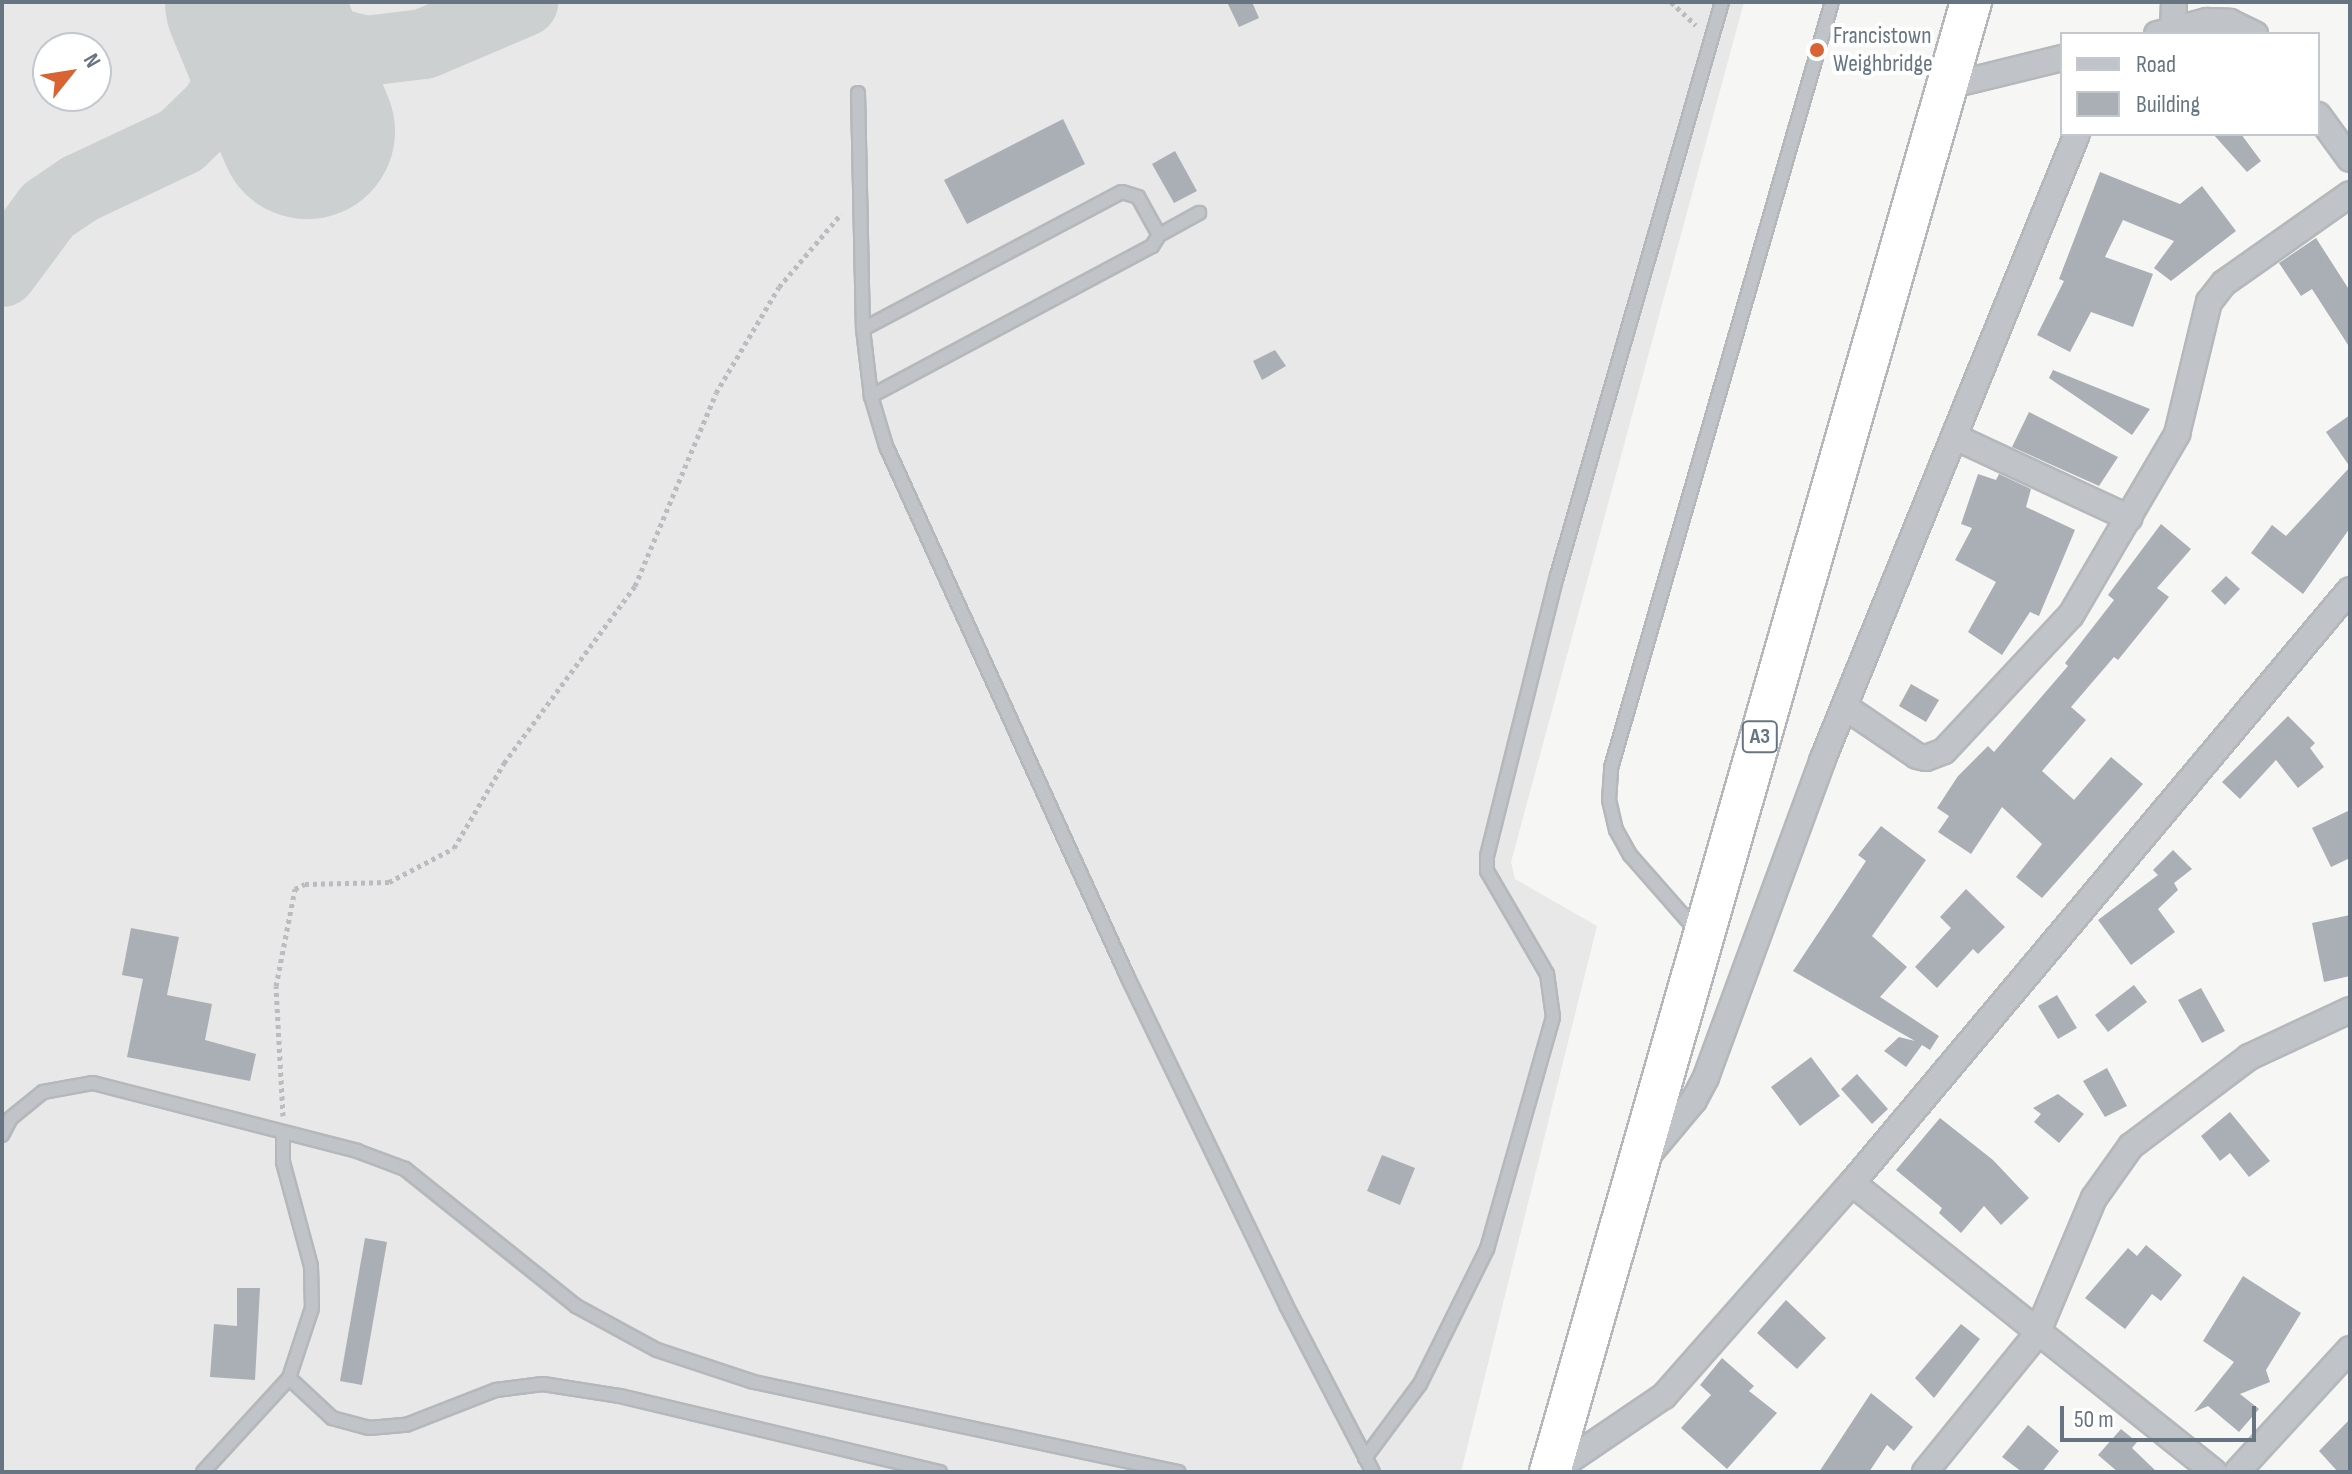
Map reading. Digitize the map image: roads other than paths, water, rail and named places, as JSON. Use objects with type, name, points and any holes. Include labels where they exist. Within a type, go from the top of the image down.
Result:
[{"type":"highway","name":"A3","points":[[1551,1472],[1634,1171],[1971,2]]},
{"type":"street","points":[[2174,2],[2165,32],[2230,22],[2251,32]]},
{"type":"street","points":[[1948,86],[2060,58]]},
{"type":"street","points":[[2320,118],[2350,159]]},
{"type":"street","points":[[1634,1171],[1680,1118],[1706,1077],[1845,707],[1957,438],[2076,136]]},
{"type":"street","points":[[1845,707],[1917,756],[1926,758],[1944,751],[2060,631],[2129,518],[2177,434],[2209,302],[2224,283],[2350,194]]},
{"type":"street","points":[[1957,438],[2129,518]]},
{"type":"street","points":[[1551,1472],[1664,1396],[2339,619],[2350,590]]},
{"type":"street","points":[[1925,1472],[2037,1334],[2094,1198],[2131,1146],[2249,1057],[2350,1010]]},
{"type":"street","points":[[1852,1183],[2037,1334],[2214,1472]]},
{"type":"street","points":[[2237,1472],[2350,1349]]},
{"type":"lane","points":[[1365,1458],[1420,1384],[1487,1249],[1553,1017],[1547,974],[1487,871],[1487,856],[1557,576],[1722,2]]},
{"type":"lane","points":[[1701,937],[1630,855],[1616,830],[1609,800],[1611,768],[1832,2]]},
{"type":"lane","points":[[858,93],[863,329],[871,396],[895,468],[1128,978],[1373,1472]]},
{"type":"lane","points":[[863,329],[1122,192],[1138,197],[1159,235]]},
{"type":"lane","points":[[871,396],[1152,246],[1159,235],[1199,213]]},
{"type":"lane","points":[[2,1135],[11,1118],[43,1092],[93,1083],[283,1133],[405,1169],[576,1306],[657,1350],[754,1382],[1179,1472]]},
{"type":"lane","points":[[203,1472],[289,1378],[312,1308],[311,1266],[283,1162],[283,1133]]},
{"type":"lane","points":[[289,1378],[332,1418],[369,1428],[406,1425],[496,1390],[543,1384],[620,1396],[940,1472]]},
{"type":"place","name":"Francistown Weighbridge","points":[[1817,50]]}]
